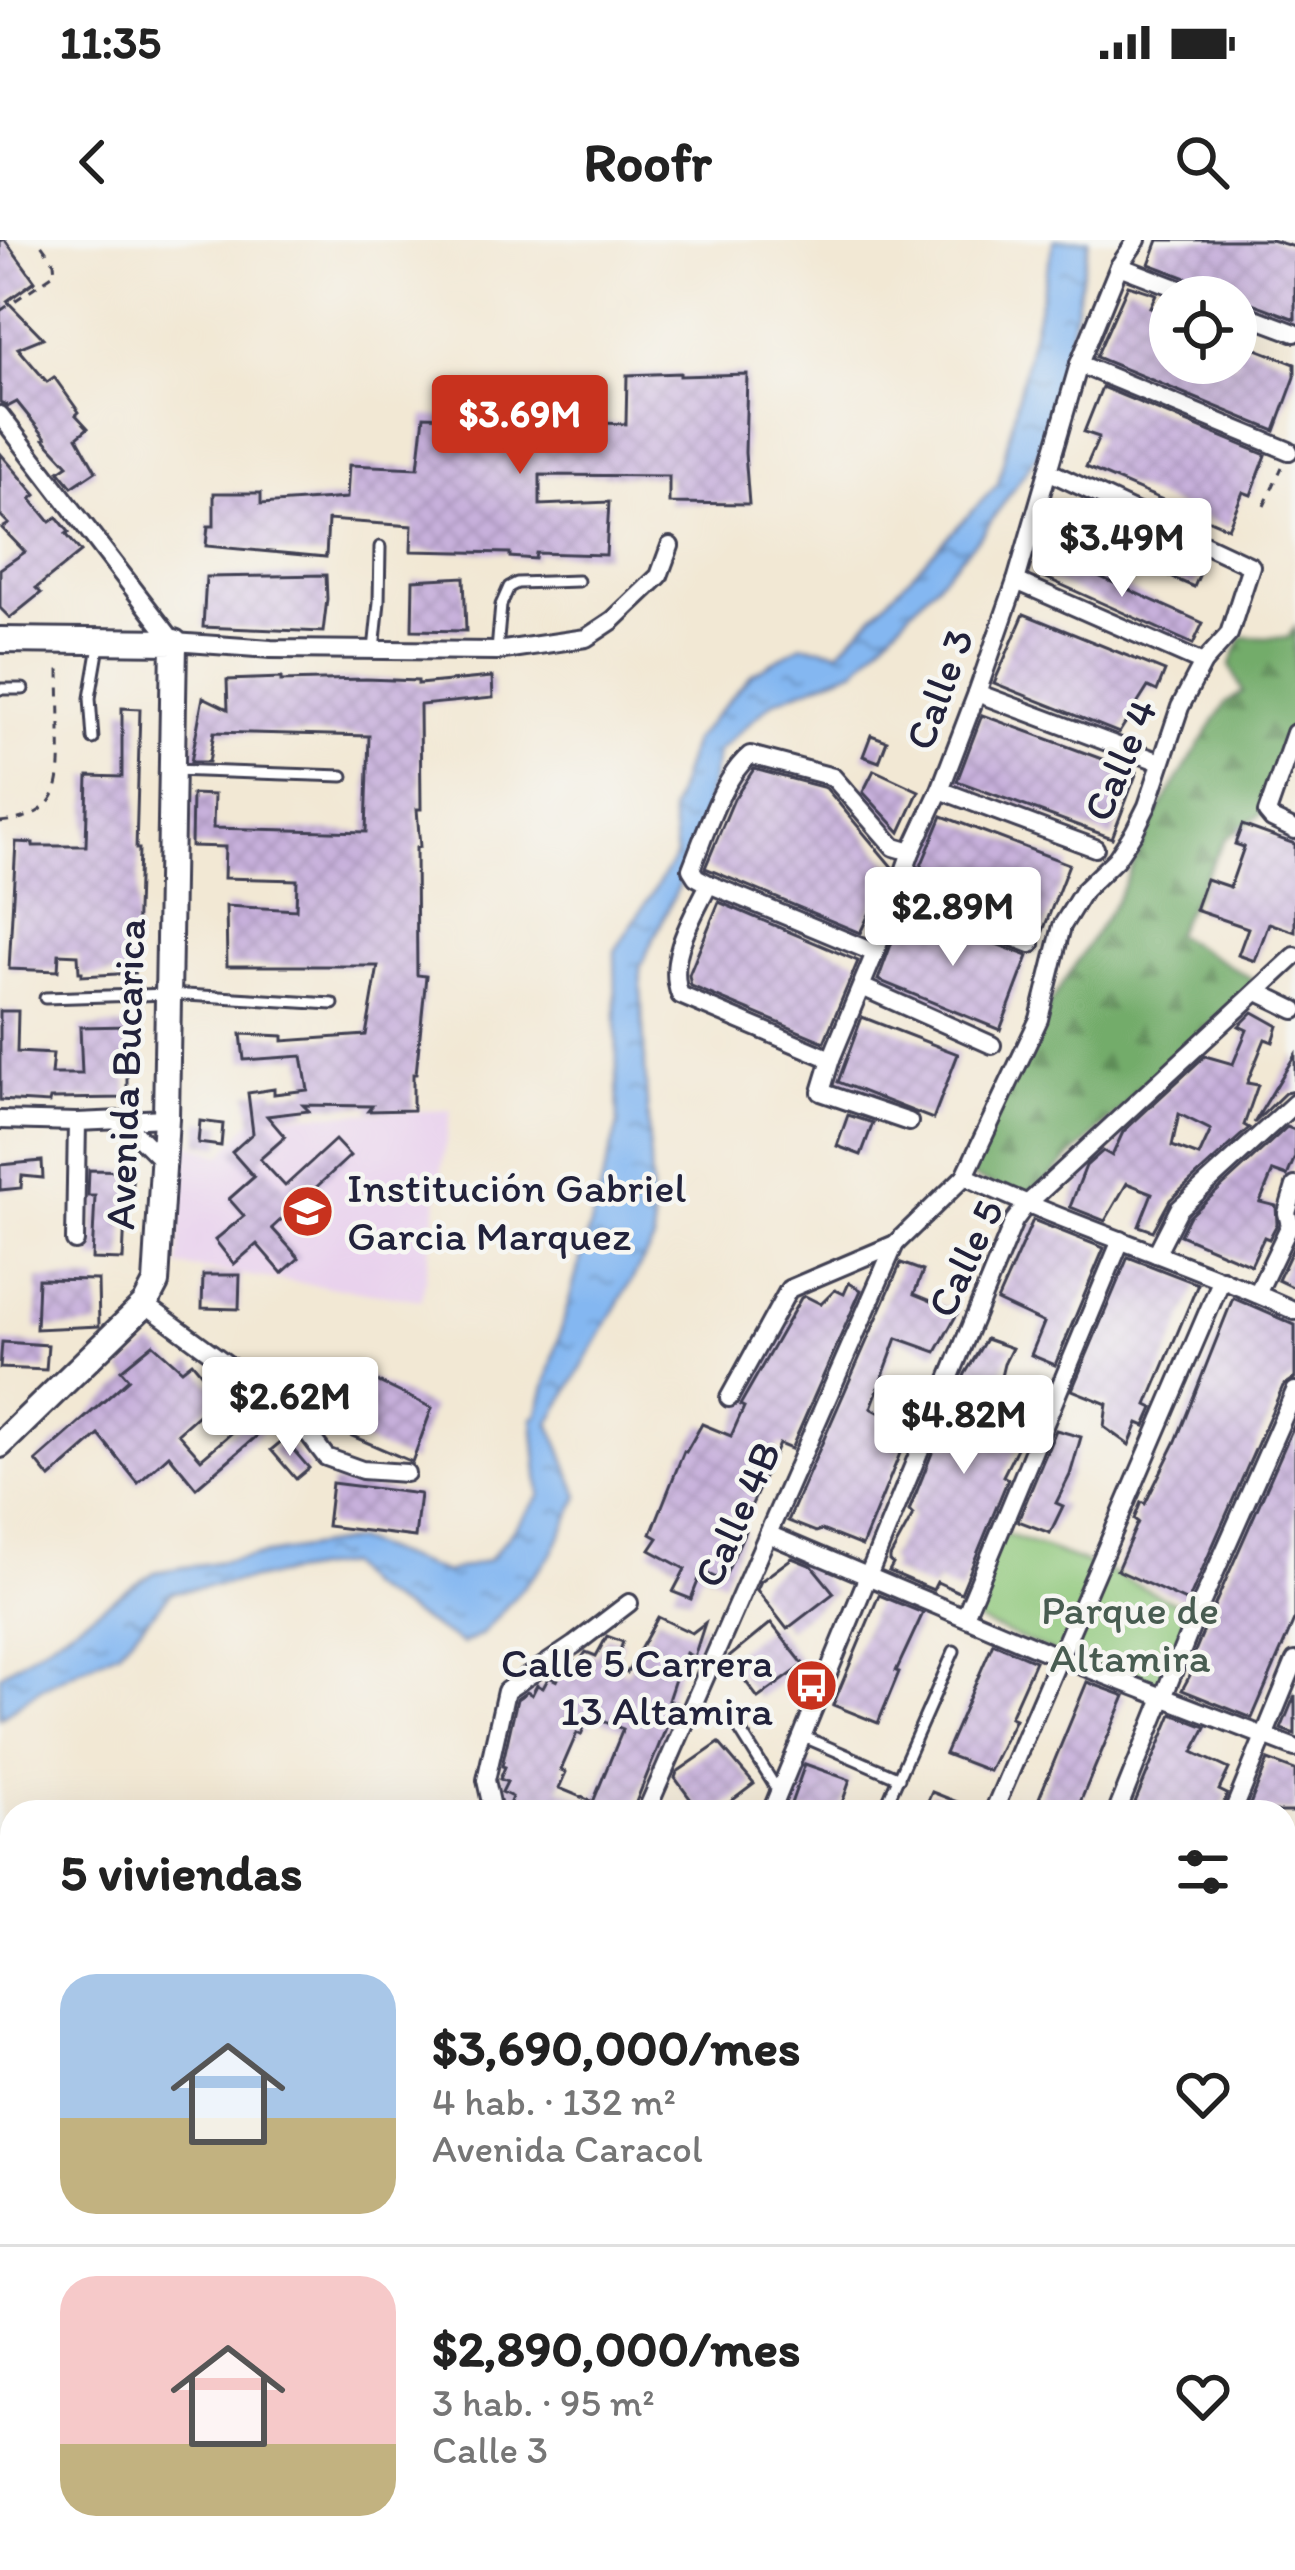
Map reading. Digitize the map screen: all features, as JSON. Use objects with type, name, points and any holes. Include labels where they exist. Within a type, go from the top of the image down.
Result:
[{"type":"main road","points":[[0,640],[174,642]]},
{"type":"main road","name":"Avenida Bucarica","points":[[145,1304],[156,1283],[166,1118],[174,642]]},
{"type":"main road","points":[[0,1444],[145,1304]]},
{"type":"street","name":"Calle 3","points":[[909,1122],[821,1092],[910,852],[940,790],[976,693],[1016,580],[1079,364],[1119,266],[1138,240]]},
{"type":"street","points":[[1119,266],[1149,277]]},
{"type":"street","points":[[1257,318],[1295,333]]},
{"type":"street","points":[[1079,364],[1288,451]]},
{"type":"street","points":[[0,416],[174,642],[271,649],[497,651],[586,638],[613,620],[659,576],[670,546]]},
{"type":"street","name":"Calle 4","points":[[965,1176],[1040,1018],[1061,926],[1084,890],[1116,859],[1147,806],[1180,706],[1203,663],[1229,634],[1251,566],[1048,471]]},
{"type":"street","points":[[1016,580],[1203,663]]},
{"type":"street","points":[[976,693],[1160,762]]},
{"type":"street","points":[[1295,733],[1267,813],[1295,830]]},
{"type":"street","points":[[875,953],[709,884],[696,878],[691,869],[718,802],[750,755],[833,777],[894,847],[910,852]]},
{"type":"street","points":[[940,790],[1095,848]]},
{"type":"street","points":[[709,884],[683,936],[675,981],[680,995],[831,1059]]},
{"type":"street","points":[[896,892],[1030,944]]},
{"type":"street","name":"Calle 5","points":[[776,1800],[1014,1221],[1295,956]]},
{"type":"street","points":[[862,987],[992,1045]]},
{"type":"street","points":[[1258,992],[1295,1010]]},
{"type":"street","points":[[1156,1254],[1179,1209],[1295,1103]]},
{"type":"street","points":[[0,1120],[166,1118]]},
{"type":"street","points":[[115,1120],[164,1162]]},
{"type":"street","points":[[75,1240],[77,1121]]},
{"type":"street","points":[[729,1398],[789,1289],[895,1244],[965,1176],[1026,1205],[1295,1311]]},
{"type":"street","points":[[1257,1294],[1293,1224],[1287,1213],[1295,1186]]},
{"type":"street","points":[[965,1616],[1121,1240]]},
{"type":"street","name":"Calle 4B","points":[[651,1800],[895,1244]]},
{"type":"street","points":[[998,1800],[1222,1279]]},
{"type":"street","points":[[145,1304],[292,1412],[326,1457],[362,1470],[406,1473]]},
{"type":"street","points":[[1122,1800],[1295,1391]]},
{"type":"street","points":[[768,1534],[1061,1658],[1295,1748]]},
{"type":"street","points":[[490,1800],[486,1780],[506,1691],[629,1603]]},
{"type":"street","points":[[1238,1800],[1295,1661]]},
{"type":"lane","points":[[374,650],[380,547]]},
{"type":"lane","points":[[497,651],[501,604],[508,587],[578,581]]},
{"type":"lane","points":[[93,740],[90,698],[100,640]]},
{"type":"lane","points":[[0,688],[23,689]]},
{"type":"lane","points":[[173,770],[343,776]]},
{"type":"lane","points":[[45,998],[169,994],[333,1004]]},
{"type":"lane","points":[[889,1800],[954,1651]]},
{"type":"lane","points":[[731,1716],[779,1793]]},
{"type":"lane","points":[[802,1736],[899,1778]]},
{"type":"path","points":[[0,311],[55,273],[41,241]]},
{"type":"path","points":[[1264,506],[1288,451]]},
{"type":"path","points":[[0,822],[20,820],[39,810],[52,798],[61,779],[58,640]]},
{"type":"shaded area","name":"Institución Gabriel Garcia Marquez","points":[[451,1110],[422,1300],[178,1266],[185,1142],[222,1155],[255,1116]]},
{"type":"green space","points":[[1295,627],[1295,725],[1261,814],[1225,839],[1174,934],[1256,981],[1027,1199],[967,1175],[1040,1019],[1116,901],[1158,812],[1226,703],[1243,692],[1230,666],[1242,637],[1288,638]]},
{"type":"green space","name":"Parque de Altamira","points":[[1000,1532],[1100,1568],[1197,1613],[1162,1697],[965,1616]]},
{"type":"water","points":[[1054,240],[1089,240],[1050,435],[983,533],[856,669],[774,701],[718,751],[697,848],[640,967],[654,1241],[550,1423],[579,1496],[552,1554],[481,1635],[462,1644],[366,1587],[345,1564],[172,1592],[119,1650],[39,1689],[0,1718],[0,1675],[155,1572],[355,1540],[445,1573],[489,1560],[540,1496],[533,1418],[618,1125],[615,951],[676,856],[671,811],[693,741],[752,674],[802,645],[839,651],[998,484]]},
{"type":"building","points":[[0,240],[5,240],[35,281],[7,301],[43,338],[18,348],[47,382],[54,377],[88,428],[77,437],[96,471],[72,487],[59,471],[68,465],[17,402],[9,406],[0,402]]},
{"type":"building","points":[[1158,240],[1271,240],[1295,247],[1295,319],[1257,305],[1257,276],[1181,276],[1149,264]]},
{"type":"building","points":[[1128,285],[1149,292],[1149,379],[1096,357]]},
{"type":"building","points":[[1257,349],[1295,364],[1295,377],[1275,431],[1161,384],[1257,384]]},
{"type":"building","points":[[747,374],[749,504],[669,503],[669,476],[540,475],[540,505],[609,502],[606,555],[536,553],[535,559],[510,557],[510,553],[411,551],[412,526],[328,520],[326,557],[206,546],[208,526],[214,526],[214,493],[261,493],[261,504],[347,498],[349,465],[418,468],[424,416],[626,424],[627,375]]},
{"type":"building","points":[[1102,387],[1266,455],[1251,495],[1243,492],[1228,528],[1086,467],[1099,437],[1084,432]]},
{"type":"building","points":[[0,453],[36,495],[31,499],[50,522],[57,517],[81,552],[36,588],[41,593],[10,618],[0,608],[0,569],[25,552],[2,528],[9,524],[0,515]]},
{"type":"building","points":[[1068,511],[1202,569],[1194,587],[1060,529]]},
{"type":"building","points":[[1051,555],[1203,623],[1193,644],[1042,576]]},
{"type":"building","points":[[326,575],[323,632],[203,627],[206,577]]},
{"type":"building","points":[[464,577],[466,631],[412,630],[413,580]]},
{"type":"building","points":[[1024,614],[1165,671],[1157,691],[1148,687],[1119,733],[994,683]]},
{"type":"building","points":[[492,677],[493,698],[420,705],[417,975],[426,976],[413,1110],[303,1105],[309,1111],[267,1116],[285,1137],[260,1159],[285,1186],[335,1140],[350,1156],[272,1228],[299,1258],[282,1273],[257,1244],[234,1264],[215,1240],[244,1216],[229,1199],[254,1177],[232,1152],[253,1133],[248,1093],[308,1090],[302,1056],[244,1060],[241,1034],[283,1036],[283,1041],[366,1035],[378,966],[227,966],[226,906],[296,910],[297,880],[224,878],[225,847],[191,846],[192,794],[214,795],[213,828],[366,832],[369,736],[214,732],[209,762],[191,762],[203,697],[228,709],[227,680],[366,679],[418,684]]},
{"type":"building","points":[[122,708],[140,709],[135,973],[82,976],[78,955],[59,954],[58,971],[9,969],[16,842],[86,846],[88,776],[122,777]]},
{"type":"building","points":[[982,715],[1137,772],[1112,838],[957,781]]},
{"type":"building","points":[[871,735],[887,741],[879,762],[863,756]]},
{"type":"building","points":[[754,769],[826,788],[892,867],[860,933],[705,868],[734,799]]},
{"type":"building","points":[[874,770],[919,791],[900,832],[863,792]]},
{"type":"building","points":[[942,816],[1069,864],[1041,936],[913,885]]},
{"type":"building","points":[[1242,825],[1295,844],[1295,932],[1269,923],[1255,961],[1238,955],[1248,928],[1195,910],[1206,879],[1230,887],[1244,847],[1235,844]]},
{"type":"building","points":[[719,902],[858,961],[824,1042],[691,986],[689,975]]},
{"type":"building","points":[[904,909],[1028,956],[1000,1030],[878,980]]},
{"type":"building","points":[[0,1011],[18,1011],[17,1052],[53,1054],[51,1074],[82,1074],[80,1027],[130,1026],[127,1098],[50,1099],[49,1103],[0,1100]]},
{"type":"building","points":[[1253,1012],[1278,1026],[1273,1042],[1265,1039],[1247,1083],[1258,1085],[1244,1125],[1249,1128],[1170,1200],[1153,1231],[1139,1226],[1152,1193],[1127,1183],[1105,1221],[1070,1207],[1086,1166],[1103,1151],[1112,1156],[1123,1132],[1205,1056],[1233,1064],[1247,1030],[1239,1026]],"holes":[[[1179,1114],[1211,1130],[1199,1156],[1172,1146]]]},
{"type":"building","points":[[862,1017],[958,1054],[933,1119],[838,1082]]},
{"type":"building","points":[[1295,1055],[1295,1091],[1285,1093],[1254,1123]]},
{"type":"building","points":[[848,1115],[873,1123],[861,1155],[837,1146]]},
{"type":"building","points":[[200,1121],[223,1124],[221,1146],[198,1143]]},
{"type":"building","points":[[1287,1127],[1295,1130],[1295,1157],[1287,1176],[1273,1171],[1260,1202],[1276,1206],[1277,1224],[1269,1239],[1264,1237],[1251,1265],[1180,1235],[1189,1217]]},
{"type":"building","points":[[42,1161],[43,1178],[22,1176],[21,1188],[0,1190],[0,1165]]},
{"type":"building","points":[[89,1170],[133,1171],[131,1196],[126,1196],[123,1260],[92,1259],[95,1196],[88,1196]]},
{"type":"building","points":[[1033,1220],[1104,1248],[1055,1365],[1031,1355],[1044,1323],[997,1301]]},
{"type":"building","points":[[1295,1244],[1295,1288],[1278,1280]]},
{"type":"building","points":[[1128,1257],[1198,1284],[1147,1405],[1153,1408],[1145,1426],[1138,1423],[1129,1445],[1104,1427],[1107,1404],[1072,1390]]},
{"type":"building","points":[[901,1263],[923,1271],[914,1294],[958,1312],[936,1352],[897,1338],[871,1408],[910,1429],[862,1546],[788,1521]]},
{"type":"building","points":[[203,1275],[240,1275],[239,1309],[202,1308]]},
{"type":"building","points":[[38,1279],[98,1280],[99,1326],[36,1329]]},
{"type":"building","points":[[849,1283],[861,1290],[791,1449],[779,1444],[723,1581],[702,1571],[691,1599],[673,1592],[685,1569],[650,1550],[658,1538],[651,1534],[684,1451],[702,1424],[731,1436],[744,1407],[740,1405],[801,1298],[821,1304],[835,1290],[844,1294]]},
{"type":"building","points":[[1233,1298],[1295,1325],[1295,1378],[1283,1386],[1188,1602],[1117,1570],[1138,1522],[1134,1519],[1141,1502],[1145,1504],[1176,1441]]},
{"type":"building","points":[[986,1339],[1012,1348],[999,1385],[1039,1405],[1003,1476],[1008,1479],[961,1593],[937,1582],[933,1590],[889,1571],[890,1557],[913,1515],[909,1511],[965,1374]]},
{"type":"building","points":[[2,1342],[48,1345],[46,1370],[0,1368]]},
{"type":"building","points":[[153,1344],[182,1370],[192,1362],[211,1385],[218,1378],[251,1406],[248,1409],[265,1429],[196,1488],[169,1455],[138,1483],[99,1435],[50,1478],[36,1461],[129,1379],[121,1370]],"holes":[[[214,1401],[241,1425],[201,1459],[178,1433]]]},
{"type":"building","points":[[348,1367],[432,1408],[412,1462],[313,1419]]},
{"type":"building","points":[[1295,1423],[1295,1618],[1252,1718],[1182,1690]]},
{"type":"building","points":[[1056,1430],[1081,1437],[1056,1503],[1063,1506],[1050,1533],[1018,1521]]},
{"type":"building","points":[[284,1439],[309,1468],[296,1479],[271,1450]]},
{"type":"building","points":[[332,1483],[420,1494],[415,1537],[327,1526]]},
{"type":"building","points":[[792,1558],[812,1566],[834,1593],[787,1629],[757,1590],[761,1581]]},
{"type":"building","points":[[879,1595],[923,1613],[878,1723],[833,1705]]},
{"type":"building","points":[[658,1617],[692,1633],[705,1623],[694,1657],[686,1653],[680,1664],[668,1700],[676,1703],[637,1800],[594,1800],[623,1729],[593,1717],[590,1727],[585,1725],[581,1735],[577,1733],[561,1770],[566,1772],[559,1788],[588,1800],[511,1800],[502,1792],[507,1782],[500,1779],[517,1699],[527,1692],[532,1695],[537,1685],[543,1688],[549,1677],[557,1681],[562,1670],[567,1672],[586,1652],[596,1656],[607,1636],[623,1642],[614,1666],[627,1673]]},
{"type":"building","points":[[771,1623],[804,1665],[758,1698],[728,1658]]},
{"type":"building","points":[[993,1643],[1035,1661],[1010,1717],[1015,1719],[989,1771],[945,1754]]},
{"type":"building","points":[[1087,1682],[1125,1696],[1081,1800],[1039,1798]]},
{"type":"building","points":[[1295,1695],[1295,1734],[1281,1729]]},
{"type":"building","points":[[1172,1714],[1206,1727],[1193,1752],[1229,1769],[1219,1790],[1227,1794],[1225,1800],[1136,1800]]},
{"type":"building","points":[[719,1743],[754,1784],[733,1800],[691,1800],[675,1778]]},
{"type":"building","points":[[1268,1760],[1295,1770],[1295,1800],[1252,1800]]},
{"type":"building","points":[[805,1764],[850,1780],[843,1800],[792,1800]]},
{"type":"building","points":[[932,1792],[952,1800],[928,1800]]},
{"type":"place","name":"Institución Gabriel Garcia Marquez","points":[[308,1211]]},
{"type":"place","name":"Calle 5 Carrera 13 Altamira","points":[[812,1686]]}]
